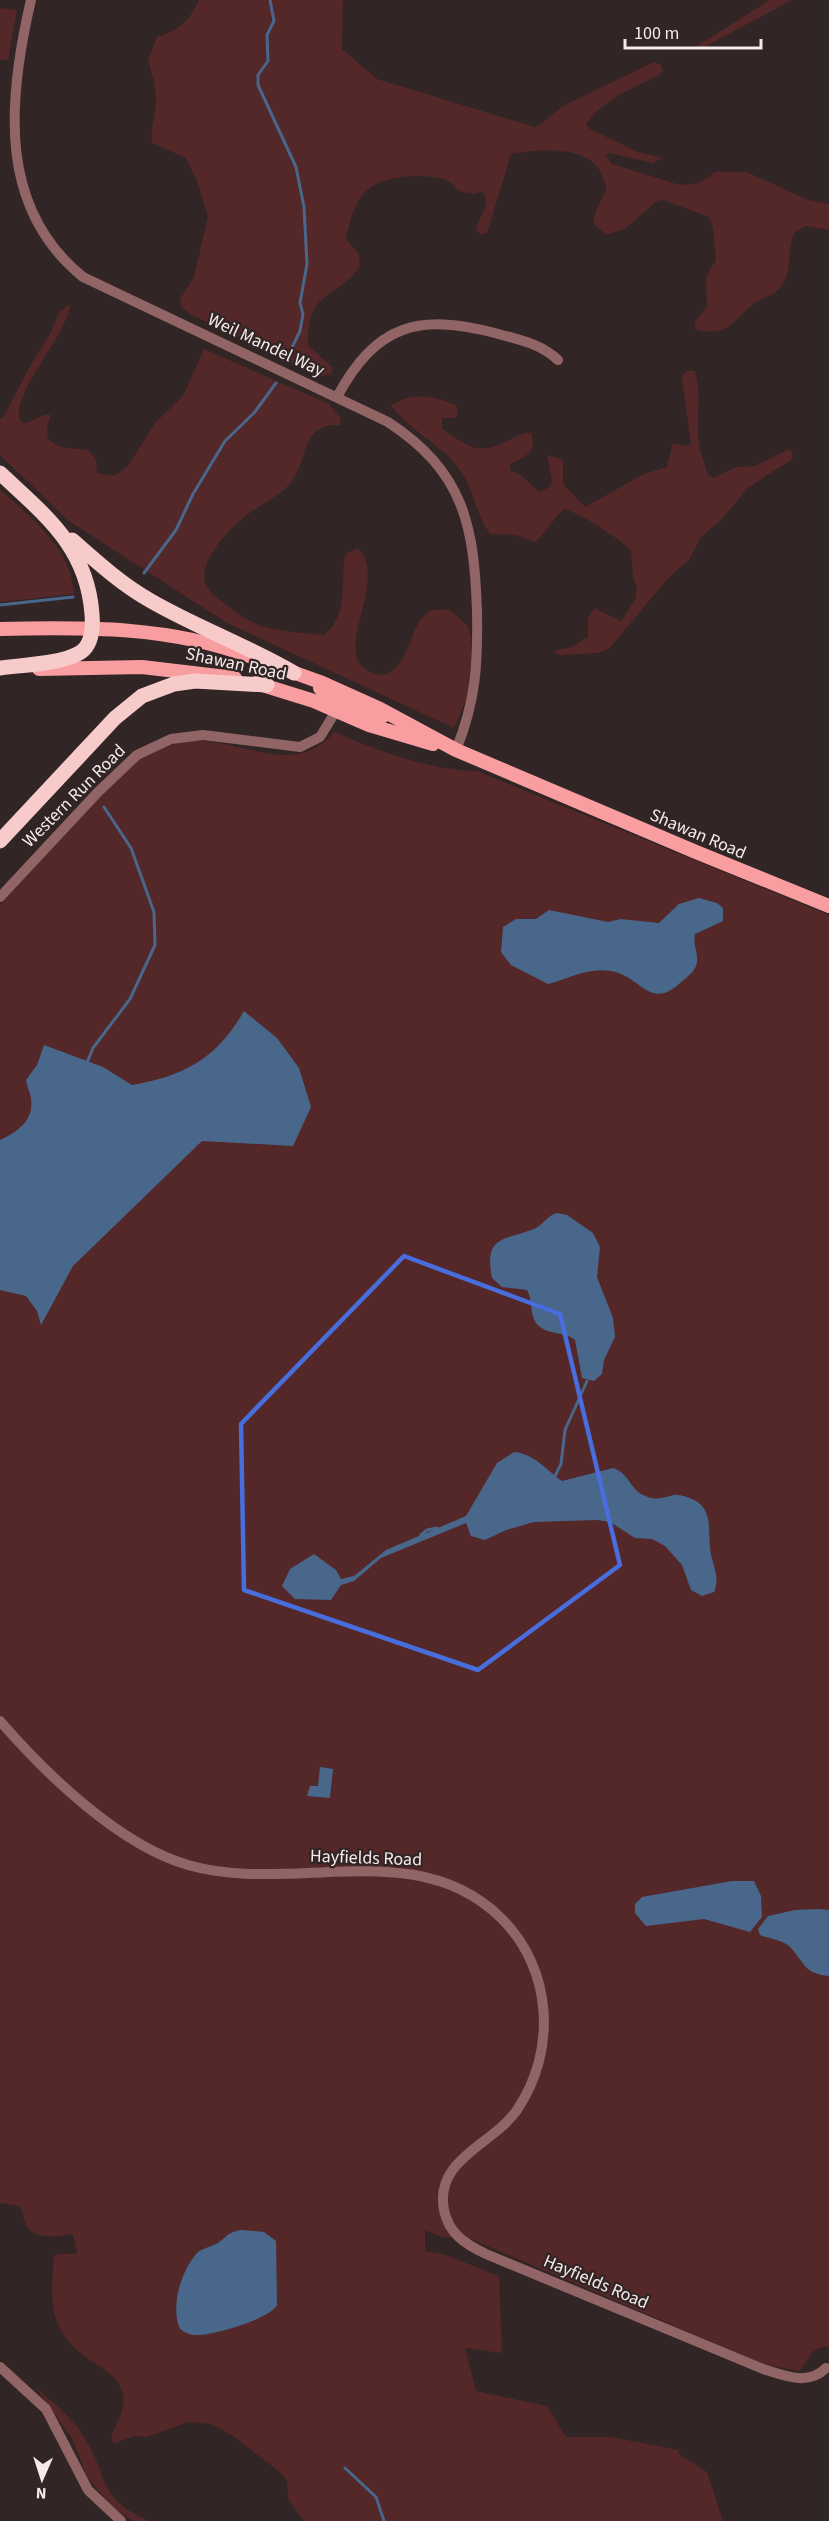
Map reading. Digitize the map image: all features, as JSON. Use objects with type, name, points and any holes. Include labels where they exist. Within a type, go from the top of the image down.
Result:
[{"type":"highway","points":[[0,473],[136,592],[180,617],[255,650],[294,674]]},
{"type":"highway","points":[[0,669],[78,654],[88,643],[93,627],[90,593],[84,572],[59,527]]},
{"type":"highway","points":[[0,841],[115,718],[142,696],[174,684],[195,681],[267,685]]},
{"type":"main road","name":"Shawan Road","points":[[0,629],[93,627],[136,630],[195,640],[240,653],[294,674],[320,681],[397,718],[456,750],[829,906]]},
{"type":"main road","name":"Shawan Road","points":[[0,669],[142,667],[216,675],[267,685],[375,716],[397,718]]},
{"type":"main road","name":"Shawan Road","points":[[294,674],[338,707],[369,725],[456,750]]},
{"type":"street","points":[[3,131],[31,0]]},
{"type":"street","name":"Weil Mandel Way","points":[[27,227],[50,254],[83,277],[388,422],[419,445],[442,471],[460,502],[467,520],[475,558],[477,670],[468,721],[456,750]]},
{"type":"street","points":[[337,397],[361,357],[389,336],[419,326],[450,324],[467,326],[531,343],[546,349],[558,360]]},
{"type":"street","name":"Western Run Road","points":[[0,897],[98,792],[137,755],[171,739],[203,735],[300,747],[320,737],[338,707]]},
{"type":"street","name":"Hayfields Road","points":[[0,1721],[31,1755],[90,1807],[137,1842],[163,1856],[187,1865],[221,1872],[414,1873],[454,1884],[490,1907],[508,1925],[534,1966],[545,2012],[544,2036],[539,2064],[530,2088],[516,2112],[500,2130],[458,2162],[449,2174],[442,2201],[449,2226],[456,2236],[486,2254],[763,2369],[807,2379],[815,2377],[826,2368]]},
{"type":"street","points":[[0,2367],[46,2409],[88,2490],[121,2521]]},
{"type":"highlighted area","points":[[404,1256],[560,1314],[620,1565],[478,1670],[244,1590],[241,1424]]},
{"type":"shaded area","points":[[199,0],[343,0],[342,49],[377,79],[535,127],[565,105],[654,62],[660,64],[663,70],[660,75],[610,101],[586,124],[590,129],[638,152],[663,158],[652,163],[610,153],[605,154],[612,164],[680,185],[700,183],[715,172],[747,172],[808,200],[829,204],[829,230],[806,226],[795,232],[788,270],[782,286],[755,303],[730,326],[716,331],[706,331],[695,329],[695,322],[707,307],[706,276],[716,260],[713,228],[709,217],[663,200],[657,201],[625,229],[606,235],[593,223],[607,188],[599,169],[590,160],[580,155],[557,151],[511,154],[487,233],[480,234],[476,229],[486,204],[485,195],[481,191],[476,194],[462,192],[448,181],[433,177],[410,176],[387,180],[367,190],[360,198],[351,218],[346,239],[359,254],[360,266],[342,285],[325,297],[312,313],[308,345],[333,368],[331,374],[322,376],[310,372],[190,314],[181,306],[180,299],[194,277],[208,216],[197,181],[186,158],[152,143],[156,98],[148,60],[157,37],[183,24]]},
{"type":"shaded area","points":[[770,0],[792,0],[701,49],[697,46]]},
{"type":"shaded area","points":[[0,8],[17,10],[8,60],[0,60]]},
{"type":"shaded area","points":[[70,304],[60,331],[25,391],[20,405],[19,418],[22,423],[26,423],[51,415],[47,434],[50,440],[62,447],[88,450],[96,460],[97,473],[114,476],[128,466],[155,423],[183,396],[204,349],[329,404],[341,419],[340,425],[327,426],[318,430],[307,444],[297,472],[288,486],[244,517],[230,530],[210,557],[204,576],[206,585],[224,603],[259,625],[324,635],[337,619],[340,610],[344,558],[347,553],[358,548],[366,563],[368,582],[356,640],[357,656],[365,668],[383,675],[392,671],[405,655],[423,616],[430,611],[450,610],[468,626],[473,675],[469,693],[454,728],[227,623],[69,521],[0,455],[0,419],[4,416],[50,334],[60,311]]},
{"type":"shaded area","points":[[695,371],[697,379],[698,439],[708,475],[714,478],[736,467],[755,466],[789,449],[793,453],[792,459],[748,488],[721,520],[701,537],[689,560],[670,576],[609,649],[597,653],[559,655],[554,651],[572,647],[588,637],[588,618],[594,608],[621,621],[635,600],[637,588],[633,576],[631,550],[599,527],[564,509],[534,542],[516,535],[490,534],[460,470],[391,406],[406,398],[414,397],[431,397],[456,405],[458,413],[455,418],[442,418],[442,429],[473,447],[488,448],[522,434],[531,433],[533,445],[531,450],[525,457],[510,464],[510,470],[521,475],[539,492],[550,487],[552,480],[547,455],[563,460],[563,484],[585,507],[644,474],[667,467],[673,443],[685,446],[691,444],[682,380],[683,374]]},
{"type":"shaded area","points":[[0,489],[37,523],[58,549],[72,578],[74,594],[0,602]]},
{"type":"shaded area","points":[[334,732],[422,763],[477,771],[829,915],[829,2347],[822,2347],[814,2351],[799,2371],[766,2365],[471,2239],[443,2237],[425,2230],[425,2251],[446,2255],[499,2276],[502,2353],[465,2348],[476,2391],[547,2406],[566,2437],[611,2437],[678,2450],[680,2455],[707,2472],[723,2521],[304,2521],[288,2499],[287,2481],[282,2474],[233,2436],[211,2424],[188,2422],[147,2437],[134,2436],[113,2444],[111,2435],[121,2413],[123,2397],[119,2384],[110,2374],[73,2346],[62,2332],[53,2304],[54,2255],[77,2253],[73,2234],[48,2236],[36,2234],[27,2227],[19,2206],[0,2203],[0,905],[110,785],[149,753],[182,742],[202,741],[281,755],[300,753],[318,746]]},
{"type":"shaded area","points":[[36,2388],[62,2410],[79,2430],[111,2494],[119,2503],[149,2521],[133,2521],[113,2508],[87,2477],[73,2440]]},
{"type":"water","points":[[699,898],[717,903],[723,908],[723,921],[695,934],[697,962],[695,969],[670,991],[661,994],[653,993],[621,974],[602,970],[594,970],[548,984],[511,965],[501,952],[503,927],[516,919],[536,919],[549,910],[608,922],[621,919],[659,923],[679,904]]},
{"type":"water","points":[[244,1011],[277,1038],[299,1068],[311,1107],[293,1146],[202,1141],[73,1266],[41,1325],[37,1311],[26,1296],[0,1290],[0,1140],[23,1125],[30,1114],[31,1099],[26,1080],[37,1065],[44,1045],[103,1067],[132,1085],[168,1076],[198,1062],[223,1041]]},
{"type":"water","points":[[557,1213],[567,1215],[593,1233],[600,1247],[597,1277],[613,1318],[615,1337],[604,1360],[602,1374],[594,1381],[582,1378],[575,1340],[545,1330],[536,1323],[527,1290],[502,1287],[492,1278],[491,1254],[498,1242],[534,1229]]},
{"type":"water","points":[[514,1452],[534,1459],[562,1481],[613,1468],[623,1473],[635,1489],[647,1497],[679,1495],[699,1503],[708,1520],[716,1575],[714,1592],[702,1596],[691,1590],[682,1565],[665,1546],[652,1539],[635,1538],[610,1522],[597,1520],[534,1522],[506,1530],[485,1540],[471,1536],[466,1523],[381,1558],[354,1581],[341,1585],[331,1600],[295,1599],[282,1586],[290,1569],[314,1554],[336,1570],[341,1579],[354,1576],[386,1550],[466,1516],[497,1463]]},
{"type":"water","points":[[320,1767],[333,1769],[330,1798],[307,1796],[310,1786],[318,1786]]},
{"type":"water","points":[[732,1881],[754,1881],[761,1896],[762,1917],[750,1932],[704,1919],[646,1926],[635,1913],[635,1904],[642,1897]]},
{"type":"water","points":[[795,1910],[829,1910],[829,1976],[810,1970],[789,1946],[760,1935],[758,1929],[768,1916]]},
{"type":"water","points":[[242,2230],[264,2232],[276,2241],[277,2305],[264,2316],[228,2329],[197,2335],[184,2332],[180,2329],[176,2310],[179,2290],[186,2269],[199,2251]]},
{"type":"waterway","points":[[270,0],[274,21],[267,35],[268,61],[258,75],[258,85],[296,167],[304,207],[307,264],[300,303],[303,314],[300,331],[286,360]]},
{"type":"waterway","points":[[144,573],[176,530],[193,494],[225,441],[254,413],[276,383]]},
{"type":"waterway","points":[[0,605],[73,597]]},
{"type":"waterway","points":[[86,1065],[93,1048],[130,999],[155,945],[154,912],[131,848],[104,807]]},
{"type":"waterway","points":[[555,1476],[561,1464],[565,1430],[587,1381]]},
{"type":"waterway","points":[[421,1535],[427,1530],[437,1528]]},
{"type":"waterway","points":[[345,2468],[376,2497],[384,2521]]}]
